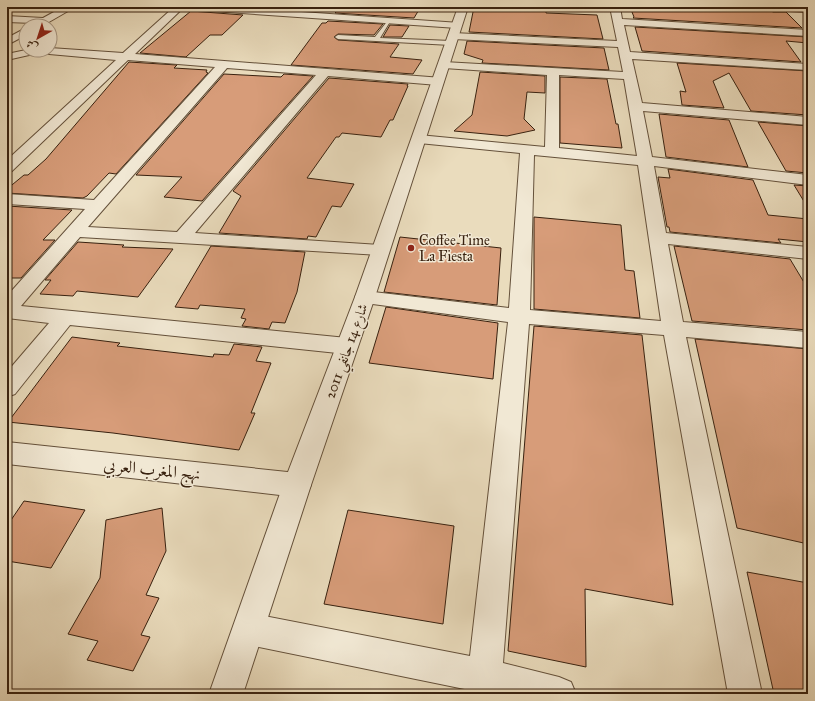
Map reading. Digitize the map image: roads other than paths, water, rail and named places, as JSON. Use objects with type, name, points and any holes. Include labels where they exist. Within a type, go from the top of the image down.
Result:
[{"type":"street","points":[[50,18],[70,7]]},
{"type":"street","points":[[9,163],[179,7]]},
{"type":"street","points":[[186,7],[249,9],[320,16],[389,20],[624,50],[808,66]]},
{"type":"street","points":[[320,16],[328,7]]},
{"type":"street","points":[[773,7],[808,9]]},
{"type":"street","points":[[746,694],[673,328],[636,106],[616,15],[808,33]]},
{"type":"street","points":[[7,18],[18,19]]},
{"type":"street","name":"شارع 14 جانفي 2011","points":[[226,694],[297,485],[365,297],[456,28]]},
{"type":"street","points":[[7,42],[18,36]]},
{"type":"street","points":[[7,48],[18,49]]},
{"type":"street","points":[[58,52],[124,58],[325,72],[553,72],[630,76]]},
{"type":"street","points":[[7,57],[18,55]]},
{"type":"street","points":[[224,64],[7,309],[11,312],[64,318],[347,346]]},
{"type":"street","points":[[182,237],[325,72]]},
{"type":"street","points":[[552,152],[553,72]]},
{"type":"street","points":[[636,106],[808,121]]},
{"type":"street","points":[[419,139],[808,180]]},
{"type":"street","points":[[485,676],[519,316],[527,150]]},
{"type":"street","points":[[7,199],[98,205]]},
{"type":"street","points":[[76,231],[380,250]]},
{"type":"street","points":[[657,237],[808,253]]},
{"type":"street","points":[[365,297],[519,316],[808,340]]},
{"type":"street","points":[[7,388],[64,318]]},
{"type":"street","name":"نهج المغرب العربي","points":[[7,453],[297,485]]},
{"type":"street","points":[[249,629],[485,676],[560,694]]},
{"type":"lane","points":[[377,39],[389,20]]},
{"type":"lane","points":[[338,37],[377,39],[456,28]]},
{"type":"place","name":"Coffee Time La Fiesta","points":[[411,248]]}]
